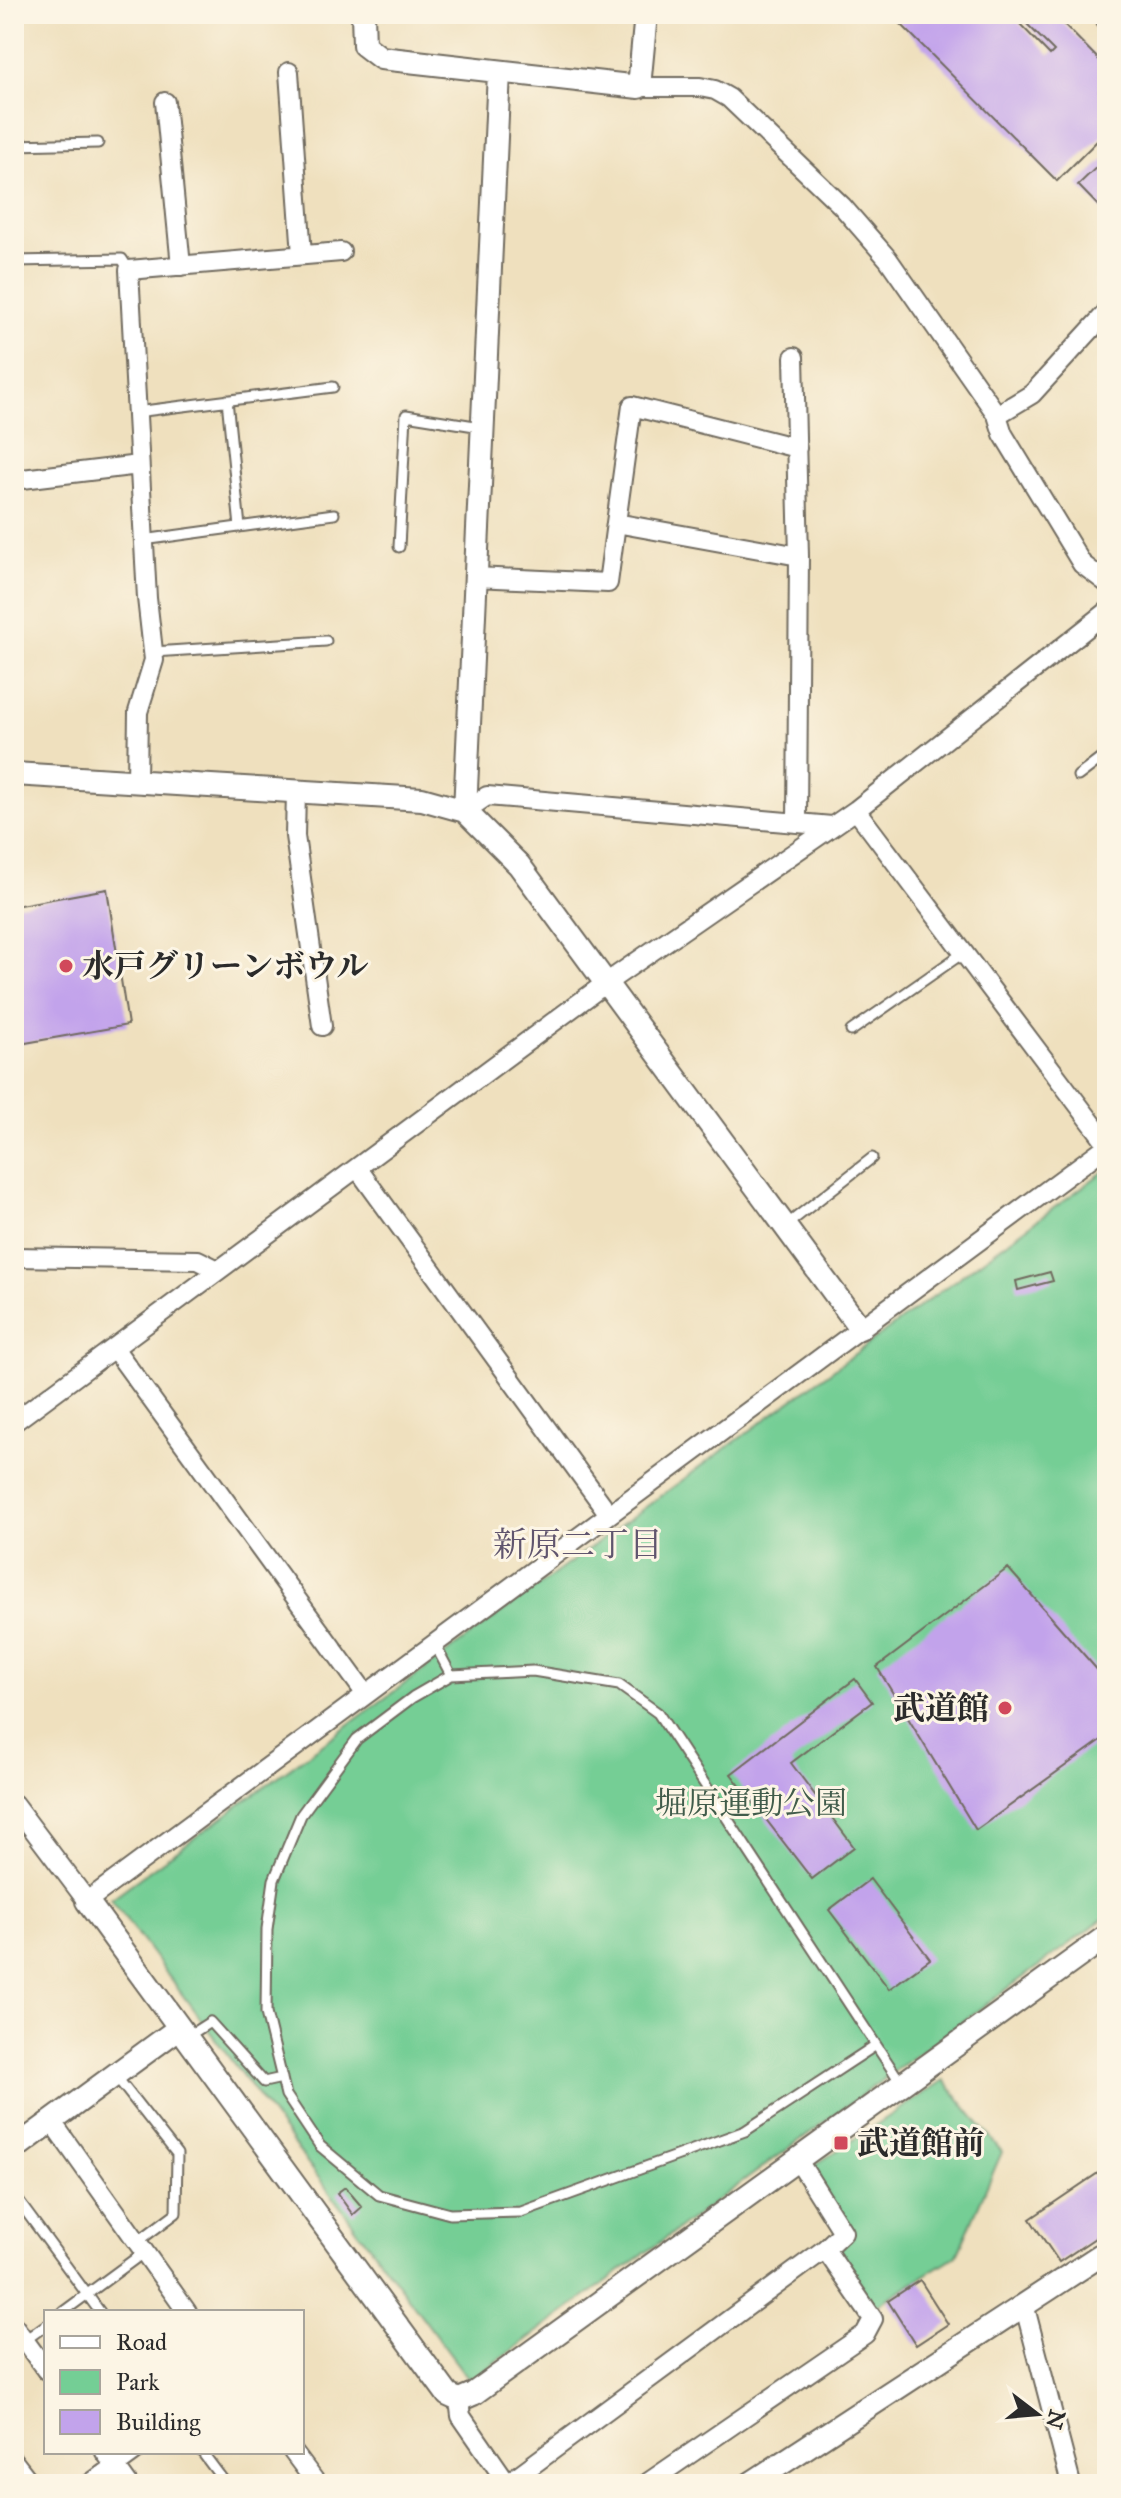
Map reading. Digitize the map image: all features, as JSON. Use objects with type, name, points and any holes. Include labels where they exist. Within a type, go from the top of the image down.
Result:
[{"type":"street","points":[[363,14],[364,45],[373,55],[639,87],[700,87],[715,90],[729,98],[842,206],[888,259],[997,415],[1003,434],[1082,564],[1107,583]]},
{"type":"street","points":[[639,87],[646,14]]},
{"type":"street","points":[[1102,14],[1107,21]]},
{"type":"street","points":[[289,72],[302,255]]},
{"type":"street","points":[[465,811],[499,72]]},
{"type":"street","points":[[165,102],[181,266]]},
{"type":"street","points":[[137,781],[138,712],[154,660],[143,540],[129,270],[341,252]]},
{"type":"street","points":[[997,415],[1032,394],[1107,312]]},
{"type":"street","points":[[794,357],[799,556],[797,822]]},
{"type":"street","points":[[474,577],[608,583],[632,406],[797,448]]},
{"type":"street","points":[[14,480],[139,465]]},
{"type":"street","points":[[616,523],[799,556]]},
{"type":"street","points":[[14,1422],[216,1269],[358,1169],[606,983],[856,810],[1107,612]]},
{"type":"street","points":[[14,774],[422,799],[465,811],[519,865],[860,1328]]},
{"type":"street","points":[[296,791],[295,836],[322,1026]]},
{"type":"street","points":[[465,811],[487,796],[832,826]]},
{"type":"street","points":[[87,1901],[1107,1145],[856,810]]},
{"type":"street","points":[[358,1169],[609,1514]]},
{"type":"street","points":[[14,1257],[198,1260],[216,1269]]},
{"type":"street","points":[[114,1348],[365,1693]]},
{"type":"street","points":[[14,1804],[448,2395],[459,2400],[473,2394],[1107,1936]]},
{"type":"street","points":[[14,2149],[115,2075],[182,2033]]},
{"type":"street","points":[[52,2122],[186,2310]]},
{"type":"street","points":[[459,2400],[461,2416],[508,2484],[825,2249],[843,2232],[797,2159]]},
{"type":"street","points":[[646,2484],[865,2334],[873,2319],[825,2249]]},
{"type":"street","points":[[750,2484],[1107,2251]]},
{"type":"street","points":[[1024,2304],[1071,2484]]},
{"type":"street","points":[[17,2338],[44,2368]]},
{"type":"street","points":[[294,2454],[317,2484]]},
{"type":"street","points":[[90,2484],[110,2459],[128,2484]]},
{"type":"street","points":[[14,2462],[31,2484]]},
{"type":"lane","points":[[14,145],[98,143]]},
{"type":"lane","points":[[14,261],[122,259],[129,270]]},
{"type":"lane","points":[[136,412],[333,387]]},
{"type":"lane","points":[[227,400],[240,527]]},
{"type":"lane","points":[[399,547],[406,415],[481,427]]},
{"type":"lane","points":[[143,540],[334,514]]},
{"type":"lane","points":[[153,652],[326,641]]},
{"type":"lane","points":[[1078,776],[1107,754]]},
{"type":"lane","points":[[851,1031],[963,953]]},
{"type":"lane","points":[[784,1227],[872,1158]]},
{"type":"lane","points":[[434,1643],[451,1675]]},
{"type":"lane","points":[[876,2045],[745,2131],[521,2212],[450,2214],[379,2195],[320,2146],[286,2095],[266,2013],[267,1929],[274,1880],[301,1815],[357,1739],[413,1697],[451,1675],[533,1671],[619,1685],[658,1713],[903,2086]]},
{"type":"lane","points":[[182,2033],[210,2022],[264,2082],[282,2078]]},
{"type":"lane","points":[[66,2310],[140,2248],[176,2213],[177,2154],[115,2075]]},
{"type":"lane","points":[[14,2195],[99,2310]]},
{"type":"lane","points":[[17,2338],[44,2326]]},
{"type":"lane","points":[[204,2454],[226,2484]]},
{"type":"green space","name":"堀原運動公園","points":[[1107,1169],[1107,1916],[470,2381],[111,1899]]},
{"type":"green space","points":[[944,2080],[1002,2152],[957,2255],[871,2309],[830,2250],[847,2231],[809,2169]]},
{"type":"building","points":[[891,14],[1028,14],[1019,23],[1050,55],[1054,51],[1027,24],[1037,14],[1054,14],[1107,68],[1107,83],[1099,91],[1107,99],[1107,131],[1057,181]]},
{"type":"building","points":[[1107,157],[1107,215],[1078,185]]},
{"type":"building","name":"水戸グリーンボウル","points":[[107,889],[128,1025],[14,1045],[14,906]]},
{"type":"building","points":[[1050,1272],[1053,1281],[1018,1290],[1016,1281]]},
{"type":"building","name":"武道館","points":[[1008,1568],[1107,1681],[1107,1736],[976,1830],[877,1667]]},
{"type":"building","points":[[855,1679],[872,1702],[791,1763],[854,1847],[812,1879],[731,1774]]},
{"type":"building","points":[[870,1879],[930,1959],[889,1989],[829,1910]]},
{"type":"building","points":[[1107,2167],[1107,2230],[1059,2262],[1030,2219]]},
{"type":"building","points":[[345,2187],[362,2207],[353,2215],[337,2193]]},
{"type":"building","points":[[920,2280],[948,2324],[916,2345],[888,2301]]},
{"type":"place","name":"水戸グリーンボウル","points":[[66,966]]},
{"type":"place","name":"武道館","points":[[1005,1708]]},
{"type":"place","name":"武道館前","points":[[841,2143]]},
{"type":"district","name":"新原二丁目","points":[[578,1544]]}]
